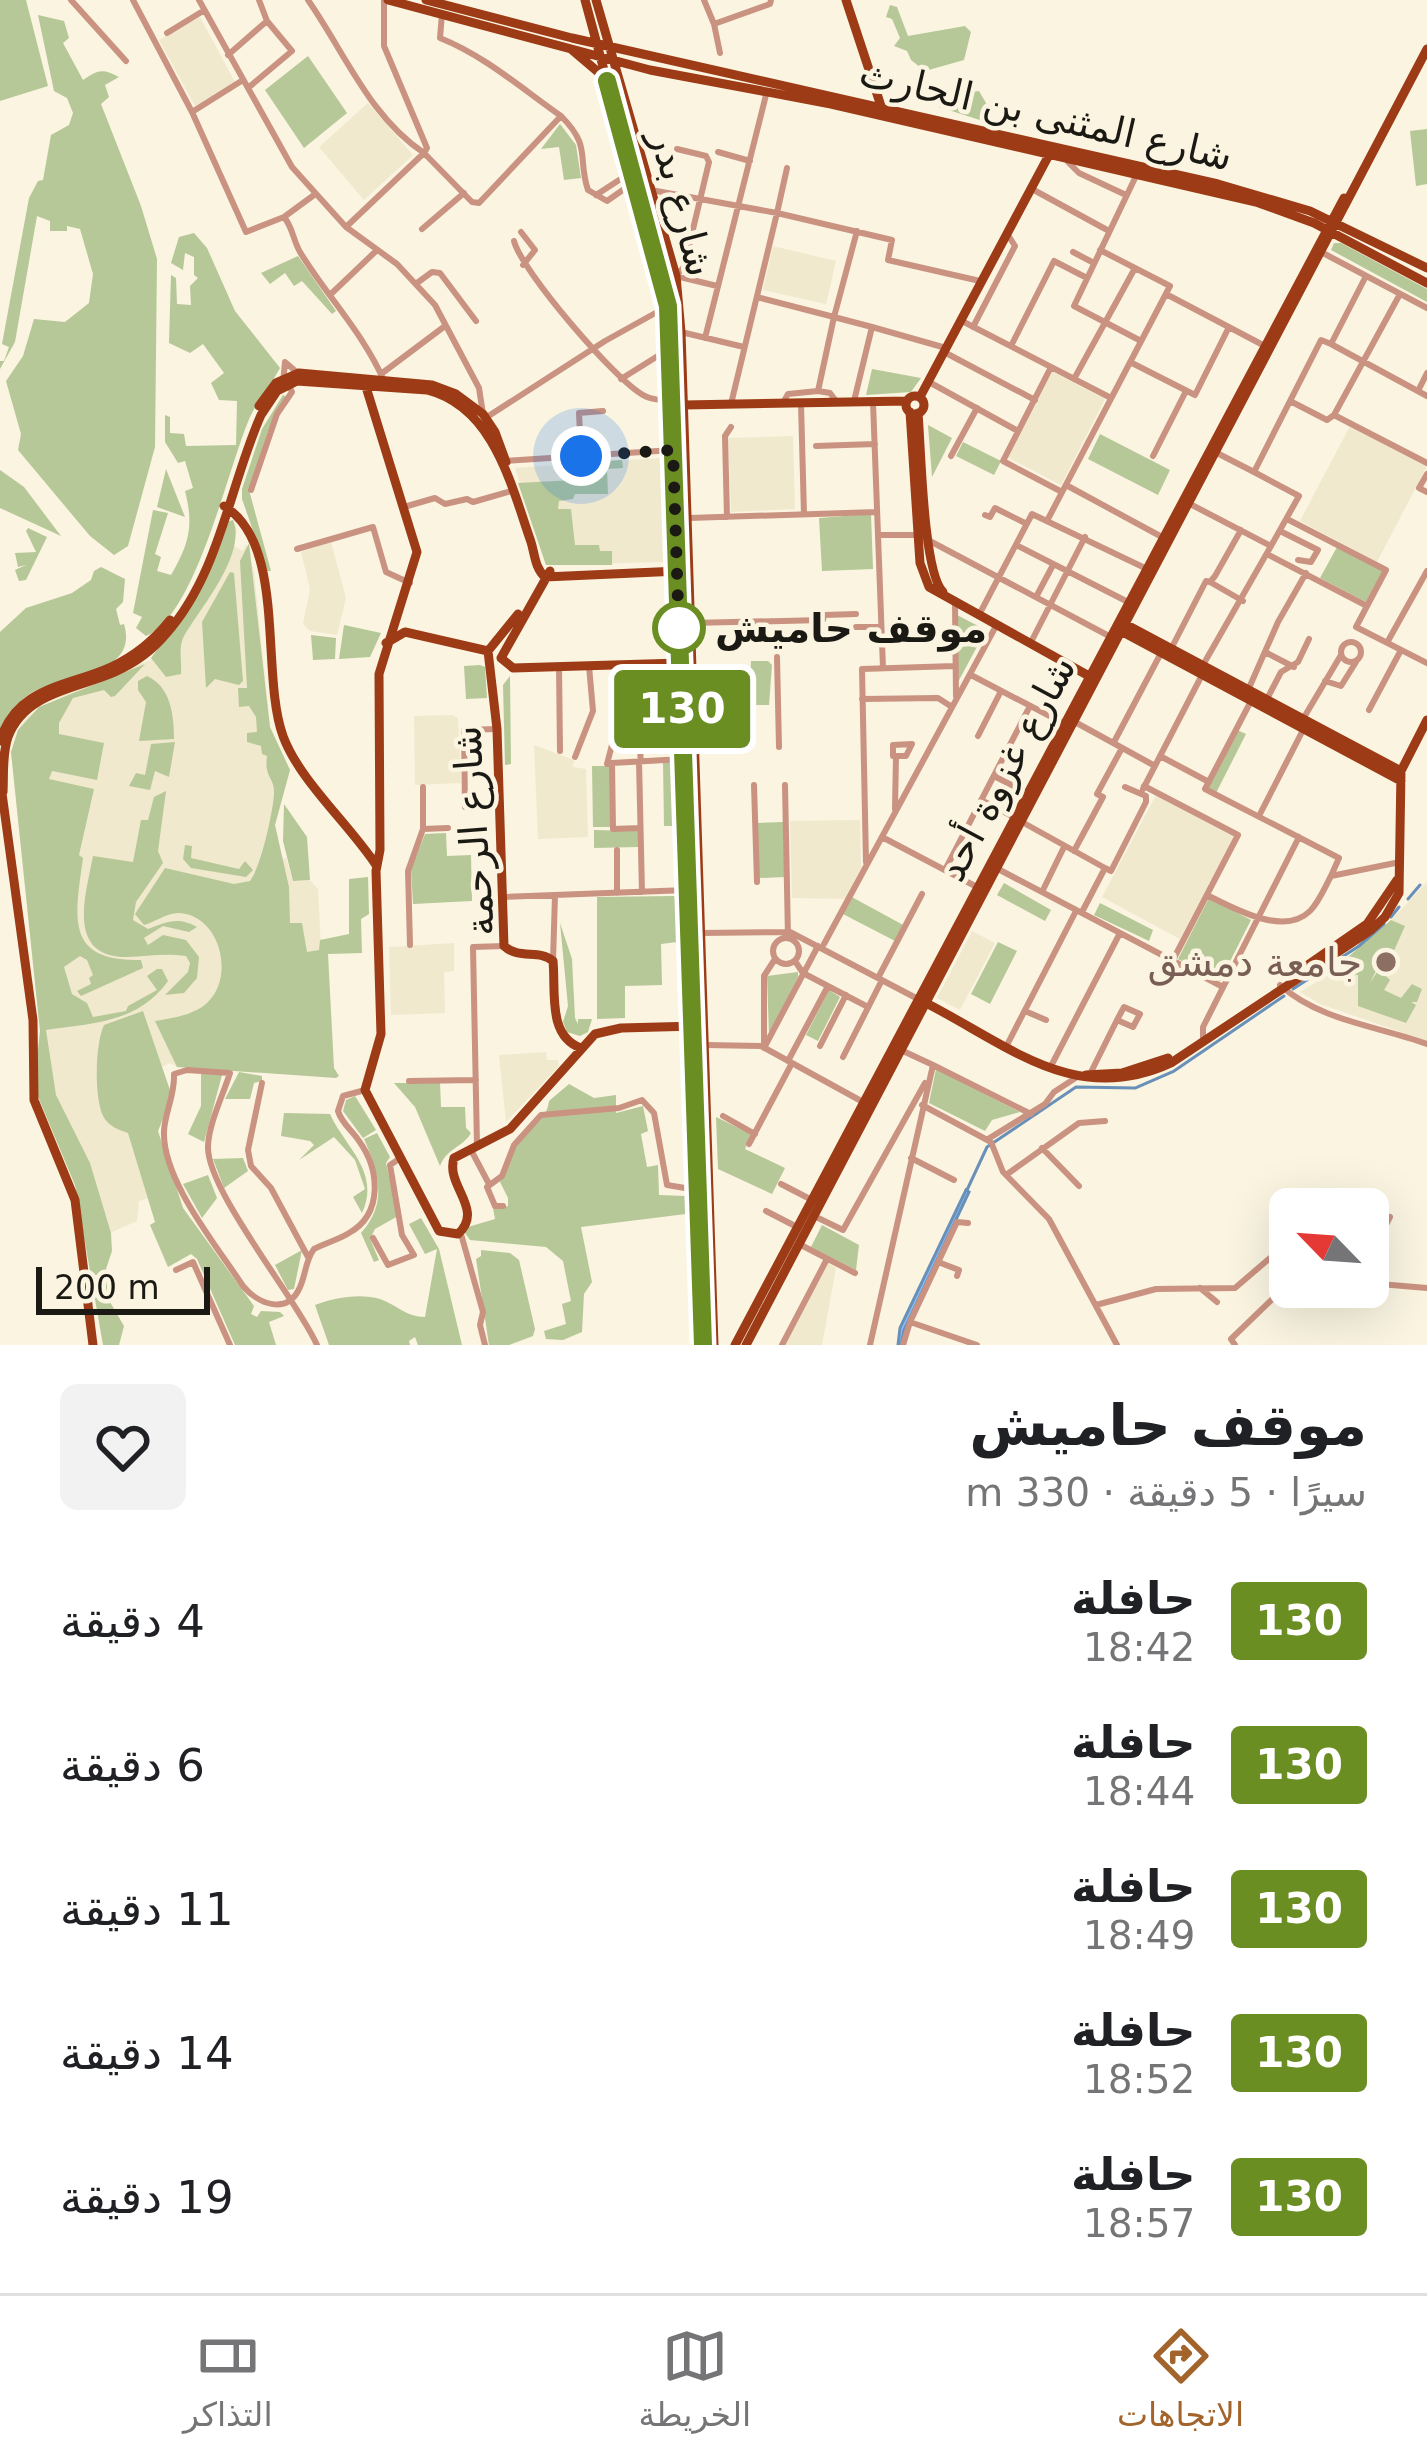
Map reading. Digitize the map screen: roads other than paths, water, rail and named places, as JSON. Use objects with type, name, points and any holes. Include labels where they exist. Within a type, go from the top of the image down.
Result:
[{"type":"main road","points":[[386,0],[605,51]]},
{"type":"main road","points":[[426,0],[458,4],[569,42],[607,81]]},
{"type":"main road","points":[[585,0],[605,51]]},
{"type":"main road","points":[[596,0],[605,51]]},
{"type":"main road","points":[[846,0],[881,106]]},
{"type":"main road","points":[[569,42],[589,14]]},
{"type":"main road","points":[[603,27],[640,54]]},
{"type":"main road","points":[[1332,226],[1427,49]]},
{"type":"main road","name":"شارع المثنى بن الحارث","points":[[605,51],[640,54],[881,106],[1218,184],[1427,268]]},
{"type":"main road","name":"شارع المثنى بن الحارث","points":[[605,51],[650,70],[767,90],[1292,213],[1332,226],[1427,283]]},
{"type":"main road","name":"شارع بدر","points":[[605,51],[607,81],[651,190],[676,276],[681,332],[687,518],[678,571],[691,622],[701,933],[698,1190],[703,1345]]},
{"type":"main road","name":"شارع بدر","points":[[605,51],[619,86],[633,170],[668,306],[688,890],[698,1026],[704,1045],[714,1345]]},
{"type":"main road","points":[[619,86],[636,73],[650,70]]},
{"type":"main road","points":[[1049,155],[920,397],[913,396],[923,537],[920,563],[929,587],[1088,676]]},
{"type":"main road","points":[[1292,213],[1312,230],[1309,262]]},
{"type":"main road","name":"شارع غزوة أحد","points":[[735,1345],[863,1102],[998,868],[1027,793],[1069,723],[1088,676],[1190,504],[1323,254],[1332,226]]},
{"type":"main road","name":"شارع غزوة أحد","points":[[746,1345],[902,1050],[977,887],[1069,723],[1263,345],[1332,226]]},
{"type":"main road","points":[[93,1345],[75,1200],[34,1100],[33,1020],[1,788],[8,738],[26,710],[49,695],[117,671],[167,633],[188,604],[255,428],[272,396],[300,377],[428,390],[460,404],[484,428],[545,571]]},
{"type":"main road","points":[[367,384],[382,378],[441,387],[484,416],[506,461],[545,571]]},
{"type":"main road","points":[[367,384],[416,547],[410,583],[386,643],[380,674],[376,865],[381,1034],[364,1090],[439,1231],[461,1234],[468,1221],[468,1208],[451,1163],[510,1130],[581,1048],[606,1030],[698,1026]]},
{"type":"main road","points":[[684,405],[873,400],[912,409]]},
{"type":"main road","points":[[226,507],[253,538],[260,562],[275,700],[285,741],[376,865]]},
{"type":"main road","points":[[545,571],[678,571]]},
{"type":"main road","name":"شارع الرحمة","points":[[545,571],[497,655],[504,946],[512,953],[547,956],[553,961],[560,1032],[581,1048]]},
{"type":"main road","points":[[397,616],[405,632]]},
{"type":"main road","points":[[1118,628],[1401,776]]},
{"type":"main road","points":[[386,643],[405,632],[497,655],[511,668],[680,663]]},
{"type":"main road","points":[[0,741],[13,713],[32,696],[143,652]]},
{"type":"main road","points":[[1250,695],[1267,699],[1305,723]]},
{"type":"main road","points":[[922,1001],[1056,1071],[1110,1082],[1165,1066],[1367,924],[1400,875],[1401,776],[1427,719]]},
{"type":"main road","points":[[360,842],[372,847],[380,841]]},
{"type":"main road","points":[[1084,1076],[1142,1069],[1169,1058],[1283,987]]},
{"type":"street","points":[[71,0],[126,61]]},
{"type":"street","points":[[133,0],[192,112],[246,232],[284,217],[314,195]]},
{"type":"street","points":[[199,0],[292,167],[346,226],[417,283],[479,388],[484,416],[668,306]]},
{"type":"street","points":[[192,112],[246,84],[292,51],[267,21],[259,0]]},
{"type":"street","points":[[308,0],[368,98],[398,132],[478,203],[561,116]]},
{"type":"street","points":[[346,226],[428,148],[384,46],[386,0]]},
{"type":"street","points":[[704,0],[720,53]]},
{"type":"street","points":[[714,24],[771,0]]},
{"type":"street","points":[[166,33],[203,11]]},
{"type":"street","points":[[442,14],[440,38],[482,56],[497,73],[578,133],[586,161],[586,188],[600,201],[627,187],[638,188]]},
{"type":"street","points":[[228,55],[267,21]]},
{"type":"street","points":[[705,338],[767,90]]},
{"type":"street","points":[[677,149],[708,158],[684,267],[676,276],[717,286]]},
{"type":"street","points":[[718,152],[750,160]]},
{"type":"street","points":[[1066,159],[1079,173],[1126,195]]},
{"type":"street","points":[[731,404],[787,168]]},
{"type":"street","points":[[596,195],[633,170]]},
{"type":"street","points":[[1136,176],[1073,306],[1141,341]]},
{"type":"street","points":[[1032,189],[1109,232]]},
{"type":"street","points":[[651,190],[892,240],[888,260],[980,281]]},
{"type":"street","points":[[422,229],[464,194]]},
{"type":"street","points":[[284,217],[297,248],[382,378],[446,326]]},
{"type":"street","points":[[818,392],[857,231]]},
{"type":"street","points":[[521,232],[536,250],[523,265]]},
{"type":"street","points":[[973,327],[1015,247],[1007,234]]},
{"type":"street","points":[[514,242],[523,265],[621,380],[646,398],[671,400]]},
{"type":"street","points":[[1048,519],[1170,286],[1100,250]]},
{"type":"street","points":[[331,294],[376,251]]},
{"type":"street","points":[[1073,252],[1094,263]]},
{"type":"street","points":[[1323,254],[1427,308]]},
{"type":"street","points":[[1010,346],[1054,261],[1087,278]]},
{"type":"street","points":[[1074,379],[1135,268]]},
{"type":"street","points":[[417,283],[431,272],[440,273],[476,321]]},
{"type":"street","points":[[1331,344],[1366,276]]},
{"type":"street","points":[[1290,401],[1327,420],[1334,415],[1400,293]]},
{"type":"street","points":[[1166,294],[1263,345]]},
{"type":"street","points":[[757,297],[945,350],[1035,400]]},
{"type":"street","points":[[960,320],[1112,398]]},
{"type":"street","points":[[854,401],[872,327]]},
{"type":"street","points":[[1130,362],[1195,395],[1229,327]]},
{"type":"street","points":[[681,332],[744,347]]},
{"type":"street","points":[[1254,472],[1321,340],[1427,396]]},
{"type":"street","points":[[621,380],[670,349]]},
{"type":"street","points":[[251,490],[278,414],[292,392],[285,383],[285,362],[300,377]]},
{"type":"street","points":[[1052,367],[1003,461],[1162,537]]},
{"type":"street","points":[[1418,391],[1427,373]]},
{"type":"street","points":[[928,382],[1018,431]]},
{"type":"street","points":[[1153,456],[1186,391]]},
{"type":"street","points":[[783,403],[788,394],[818,392],[830,393],[836,401]]},
{"type":"street","points":[[873,400],[883,668]]},
{"type":"street","points":[[801,402],[804,514]]},
{"type":"street","points":[[951,456],[976,408]]},
{"type":"street","points":[[581,456],[579,413],[602,411]]},
{"type":"street","points":[[1334,415],[1427,463]]},
{"type":"street","points":[[727,517],[725,436],[731,427]]},
{"type":"street","points":[[816,446],[875,444]]},
{"type":"street","points":[[506,461],[673,450]]},
{"type":"street","points":[[1143,790],[1299,496],[1217,453]]},
{"type":"street","points":[[1427,474],[1419,488],[1427,492]]},
{"type":"street","points":[[404,507],[435,498],[445,504],[473,502],[511,491]]},
{"type":"street","points":[[1190,504],[1367,606]]},
{"type":"street","points":[[985,515],[990,517],[995,508],[1027,524]]},
{"type":"street","points":[[687,518],[877,512]]},
{"type":"street","points":[[978,616],[1032,514],[1145,568]]},
{"type":"street","points":[[1287,519],[1386,570],[1357,627],[1427,663]]},
{"type":"street","points":[[297,549],[373,527],[386,572],[410,583]]},
{"type":"street","points":[[1210,582],[1241,530]]},
{"type":"street","points":[[1280,531],[1318,550],[1311,562],[1298,560]]},
{"type":"street","points":[[878,536],[923,537],[1050,605],[1118,628]]},
{"type":"street","points":[[1030,644],[1085,537]]},
{"type":"street","points":[[1016,545],[1128,602]]},
{"type":"street","points":[[1036,597],[1053,565]]},
{"type":"street","points":[[1387,642],[1427,571]]},
{"type":"street","points":[[1208,895],[1257,920],[1306,915],[1339,857],[1205,789],[1265,652],[1306,573]]},
{"type":"street","points":[[1074,851],[1103,797],[1097,794],[1118,745],[1206,581],[1243,601]]},
{"type":"street","points":[[953,602],[954,703]]},
{"type":"street","points":[[691,622],[823,620],[824,615],[856,614]]},
{"type":"street","points":[[764,1048],[996,626]]},
{"type":"street","points":[[856,627],[881,627]]},
{"type":"street","points":[[1325,681],[1341,686],[1371,634]]},
{"type":"street","points":[[1267,699],[1281,672],[1294,667],[1310,639]]},
{"type":"street","points":[[1260,815],[1348,643],[1361,650]]},
{"type":"street","points":[[1369,710],[1401,650]]},
{"type":"street","points":[[1265,652],[1294,667]]},
{"type":"street","points":[[1341,655],[1347,662],[1357,661]]},
{"type":"street","points":[[777,657],[779,747]]},
{"type":"street","points":[[633,664],[633,675],[648,674],[650,691],[651,717],[638,754],[642,892]]},
{"type":"street","points":[[575,757],[592,711],[589,665]]},
{"type":"street","points":[[616,665],[620,718],[607,764],[683,758]]},
{"type":"street","points":[[866,866],[862,669],[955,666]]},
{"type":"street","points":[[559,667],[560,751]]},
{"type":"street","points":[[970,675],[1155,766]]},
{"type":"street","points":[[978,736],[1001,691]]},
{"type":"street","points":[[862,698],[938,698],[954,703]]},
{"type":"street","points":[[945,870],[1030,706]]},
{"type":"street","points":[[465,808],[464,730],[497,729]]},
{"type":"street","points":[[895,813],[893,745],[912,744],[929,750]]},
{"type":"street","points":[[1160,756],[1209,782]]},
{"type":"street","points":[[612,764],[614,829],[640,828]]},
{"type":"street","points":[[994,776],[1027,793]]},
{"type":"street","points":[[896,782],[909,788]]},
{"type":"street","points":[[754,785],[757,882]]},
{"type":"street","points":[[785,785],[789,935],[798,945],[795,961],[803,973],[868,1006]]},
{"type":"street","points":[[410,945],[408,871],[423,829],[423,787]]},
{"type":"street","points":[[1125,787],[1143,790],[1238,835],[1173,960]]},
{"type":"street","points":[[981,800],[1111,871],[1146,802],[1143,790]]},
{"type":"street","points":[[423,829],[448,828]]},
{"type":"street","points":[[1203,1036],[1203,1027],[1299,837]]},
{"type":"street","points":[[882,838],[977,887]]},
{"type":"street","points":[[1042,892],[1065,845]]},
{"type":"street","points":[[616,850],[617,893]]},
{"type":"street","points":[[1331,876],[1400,862]]},
{"type":"street","points":[[998,868],[1223,987]]},
{"type":"street","points":[[1007,1045],[1105,868]]},
{"type":"street","points":[[502,897],[688,890]]},
{"type":"street","points":[[842,1058],[922,894]]},
{"type":"street","points":[[553,961],[555,895]]},
{"type":"street","points":[[1054,1092],[1056,1071],[1121,932]]},
{"type":"street","points":[[701,933],[789,935],[821,945],[922,1001]]},
{"type":"street","points":[[764,1048],[764,976],[775,959],[776,942],[789,935]]},
{"type":"street","points":[[503,1206],[495,1206],[474,1149],[473,947],[504,946]]},
{"type":"street","points":[[775,959],[782,964],[795,961]]},
{"type":"street","points":[[749,1144],[828,986]]},
{"type":"street","points":[[1283,987],[1298,1000],[1355,1023],[1427,1044]]},
{"type":"street","points":[[820,1046],[846,995]]},
{"type":"street","points":[[1025,1011],[1046,1021]]},
{"type":"street","points":[[991,1144],[1054,1092],[1084,1076],[1117,1019]]},
{"type":"street","points":[[704,1045],[764,1048],[863,1102]]},
{"type":"street","points":[[902,1050],[1031,1114]]},
{"type":"street","points":[[869,1345],[933,1065]]},
{"type":"street","points":[[317,1345],[307,1322],[288,1301],[220,1186],[211,1162],[208,1145],[230,1073],[187,1070],[174,1074],[175,1096],[164,1128],[182,1190],[252,1297],[268,1304],[288,1301],[299,1290],[308,1257],[318,1246],[356,1228],[373,1204],[374,1178],[363,1147],[338,1111],[343,1096],[364,1090]]},
{"type":"street","points":[[409,1081],[476,1079]]},
{"type":"street","points":[[814,1216],[843,1230],[920,1087],[928,1081]]},
{"type":"street","points":[[262,1083],[248,1150],[251,1166],[272,1188],[308,1257]]},
{"type":"street","points":[[489,1184],[502,1176],[514,1145],[542,1115],[620,1108],[642,1100],[653,1113],[669,1189],[698,1190]]},
{"type":"street","points":[[922,1105],[991,1144],[1006,1175],[1049,1220],[1117,1345]]},
{"type":"street","points":[[723,1116],[754,1134]]},
{"type":"street","points":[[1006,1175],[1079,1123],[1106,1121]]},
{"type":"street","points":[[1042,1148],[1079,1186]]},
{"type":"street","points":[[911,1158],[954,1180]]},
{"type":"street","points":[[373,1238],[388,1265],[414,1255],[402,1235],[390,1165],[399,1159]]},
{"type":"street","points":[[781,1184],[812,1200]]},
{"type":"street","points":[[766,1211],[797,1227]]},
{"type":"street","points":[[903,1345],[957,1222],[968,1223]]},
{"type":"street","points":[[461,1234],[483,1312],[480,1325],[485,1345]]},
{"type":"street","points":[[303,1241],[318,1246]]},
{"type":"street","points":[[799,1244],[854,1273]]},
{"type":"street","points":[[782,1345],[827,1259]]},
{"type":"street","points":[[1096,1304],[1150,1290],[1235,1288],[1269,1259]]},
{"type":"street","points":[[176,1270],[193,1262],[230,1345]]},
{"type":"street","points":[[938,1262],[959,1270],[957,1276]]},
{"type":"street","points":[[1389,1285],[1427,1288]]},
{"type":"street","points":[[1197,1286],[1217,1302]]},
{"type":"street","points":[[1235,1345],[1231,1339],[1269,1302]]},
{"type":"street","points":[[910,1322],[975,1343]]},
{"type":"water","points":[[966,1190],[969,1192],[898,1345],[900,1328]]},
{"type":"waterway","points":[[1408,899],[1420,885]]},
{"type":"waterway","points":[[1391,917],[1399,907]]},
{"type":"waterway","points":[[1293,989],[1384,924]]},
{"type":"waterway","points":[[967,1190],[987,1147],[1076,1087],[1135,1088],[1174,1071],[1284,996]]},
{"type":"place","name":"موقف حاميش","points":[[679,628]]},
{"type":"place","name":"جامعة دمشق","points":[[1386,962]]}]
